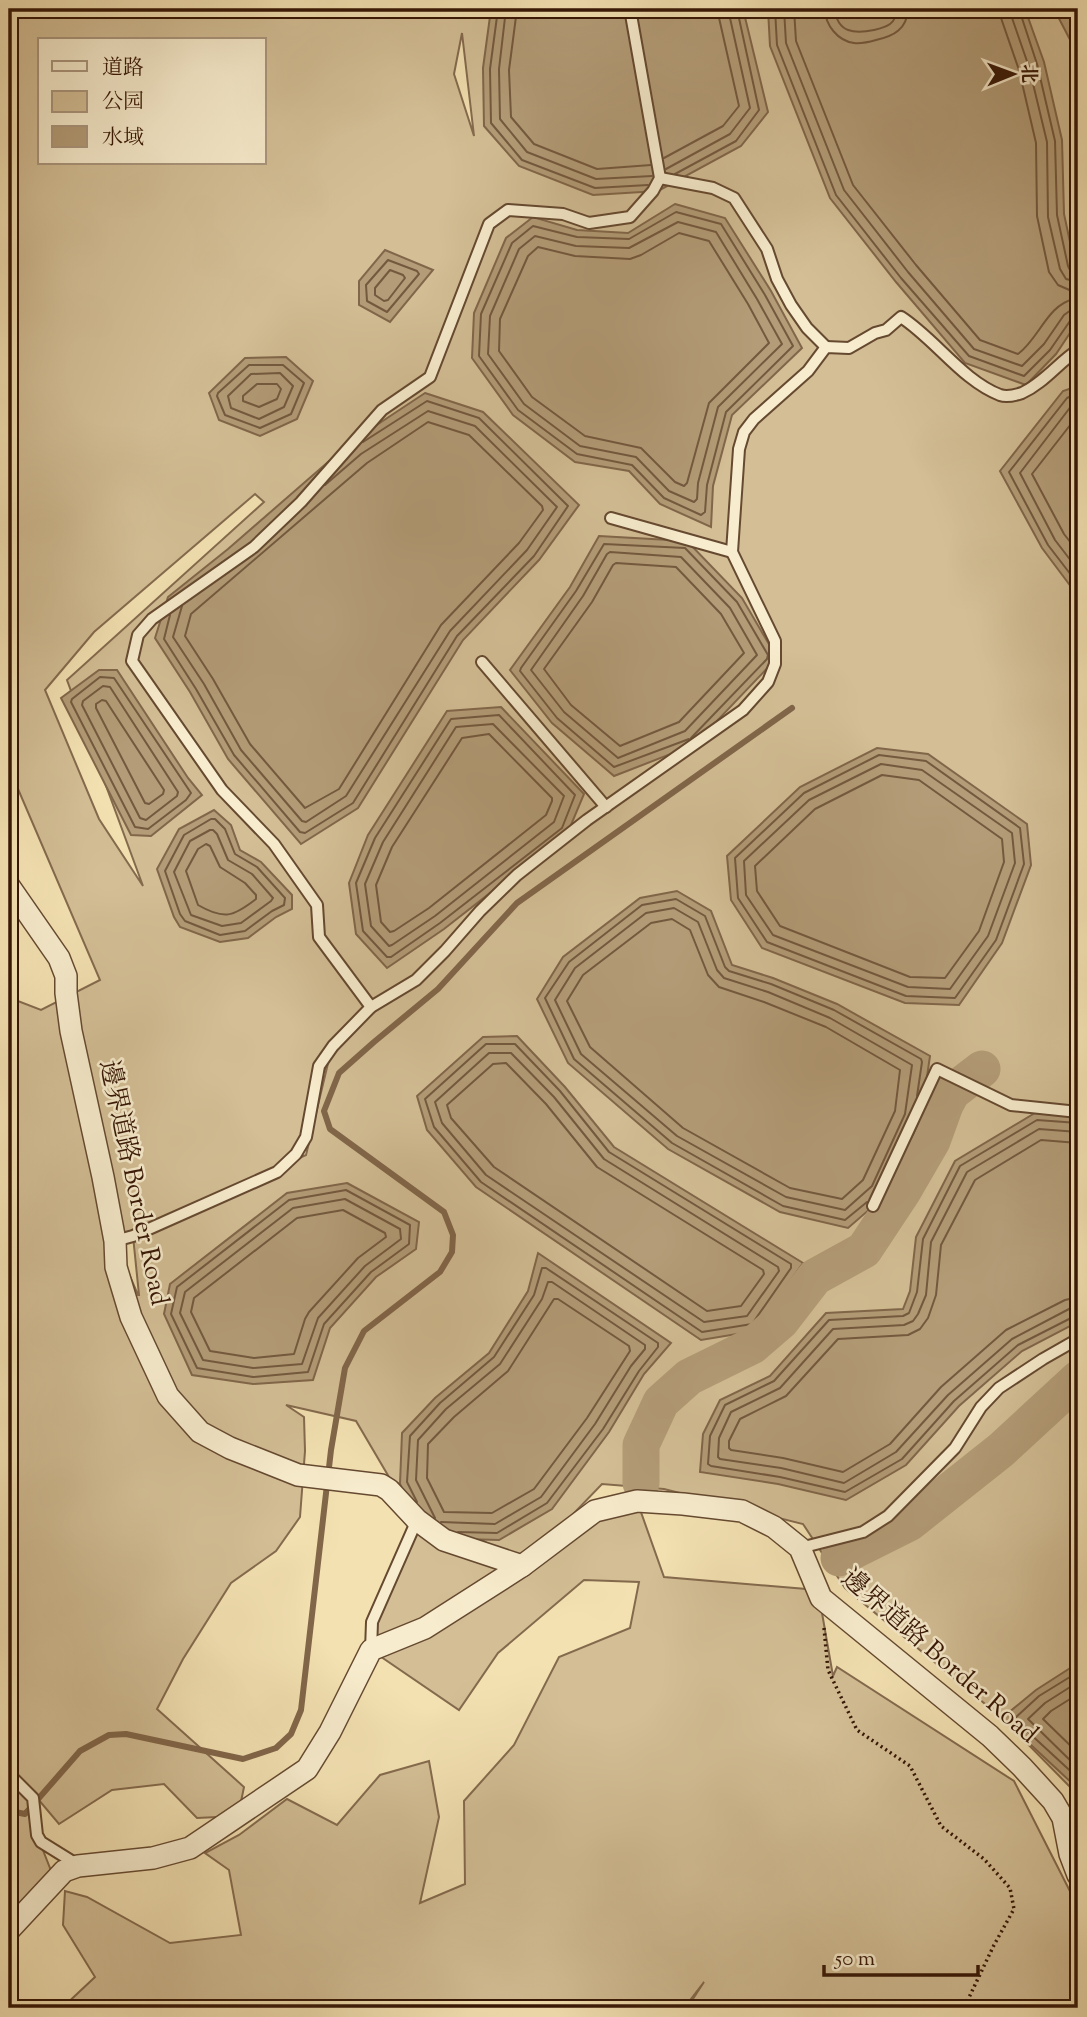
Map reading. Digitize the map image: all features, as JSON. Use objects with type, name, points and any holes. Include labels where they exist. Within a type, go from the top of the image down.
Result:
[{"type":"street","name":"邊界道路 Border Road","points":[[9,886],[59,958],[66,976],[71,1031],[103,1177],[115,1241],[116,1267],[131,1317],[169,1396],[201,1432],[230,1448],[298,1475],[381,1485],[444,1540],[522,1566],[595,1511],[637,1501],[742,1511],[774,1527],[800,1548],[821,1598],[990,1737],[1037,1783],[1059,1810],[1078,1875]]},
{"type":"street","points":[[9,1930],[64,1871],[78,1866],[153,1858],[190,1848],[307,1769],[330,1731],[371,1650],[425,1628],[522,1566]]},
{"type":"lane","points":[[371,1007],[319,937],[317,905],[274,844],[222,790],[132,661],[138,635],[152,619],[254,547],[300,502],[382,410],[430,377],[489,224],[508,210],[563,214],[589,223],[630,217],[653,191],[660,177],[630,9]]},
{"type":"lane","points":[[660,177],[713,188],[734,198],[767,249],[777,279],[791,305],[807,328],[826,347],[849,348],[875,333],[886,330],[901,317],[915,326],[976,381],[1003,396],[1019,394],[1034,386],[1078,349]]},
{"type":"lane","points":[[115,1241],[133,1236],[277,1172],[296,1154],[306,1137],[319,1066],[333,1046],[371,1007],[416,980],[517,875],[606,807],[743,710],[768,682],[775,664],[775,641],[732,552],[739,449],[744,432],[754,419],[808,371],[826,347]]},
{"type":"lane","points":[[611,518],[732,552]]},
{"type":"lane","points":[[482,662],[606,807]]},
{"type":"lane","points":[[873,1206],[937,1069],[1011,1105],[1078,1112]]},
{"type":"lane","points":[[800,1548],[863,1532],[888,1516],[955,1448],[981,1407],[999,1388],[1078,1339]]},
{"type":"lane","points":[[371,1650],[372,1622],[418,1520]]},
{"type":"lane","points":[[9,1774],[33,1798],[37,1835],[41,1842],[78,1866]]},
{"type":"path","points":[[821,1598],[828,1670],[857,1730],[910,1766],[941,1826],[984,1859],[1010,1888],[1014,1909],[964,2008]]},
{"type":"green space","points":[[9,9],[1078,9],[1078,1795],[1002,1718],[845,1588],[803,1524],[664,1489],[602,1484],[525,1564],[637,1501],[664,1577],[818,1590],[833,1676],[837,1667],[1014,1781],[1078,1907],[1078,2008],[687,2008],[704,1982],[684,2008],[62,2008],[95,1977],[63,1925],[65,1891],[87,1897],[170,1943],[241,1935],[229,1870],[205,1853],[239,1835],[287,1799],[337,1825],[380,1775],[429,1761],[439,1817],[420,1903],[465,1884],[464,1801],[514,1745],[559,1657],[630,1628],[639,1582],[584,1580],[498,1653],[459,1710],[371,1650],[372,1622],[412,1531],[521,1566],[389,1477],[356,1421],[286,1405],[304,1417],[305,1451],[300,1517],[276,1551],[231,1583],[183,1659],[157,1709],[244,1787],[238,1816],[197,1818],[164,1784],[112,1790],[59,1824],[38,1799],[9,1773],[9,994],[10,998],[41,1010],[100,980],[9,768]],"holes":[[[462,33],[474,136],[454,74]],[[255,494],[264,502],[67,680],[143,886],[99,819],[45,690],[94,632]],[[330,1055],[306,1155],[282,1166],[306,1137],[312,1102]],[[133,1236],[139,1295],[138,1295],[115,1241]]]},
{"type":"green space","points":[[9,1775],[25,1790],[37,1835],[59,1891],[9,1911]]},
{"type":"water","points":[[491,9],[743,9],[768,112],[741,146],[658,191],[593,195],[519,166],[484,126],[483,68]]},
{"type":"water","points":[[768,9],[848,9],[858,18],[888,10],[1025,9],[1044,62],[1062,140],[1064,214],[1078,279],[1078,321],[1056,354],[1026,385],[965,363],[896,282],[830,198],[770,46]]},
{"type":"water","points":[[1054,9],[1078,9],[1078,55]]},
{"type":"water","points":[[675,204],[725,218],[771,291],[802,348],[732,415],[713,486],[711,527],[660,504],[629,471],[575,462],[513,415],[472,358],[474,313],[506,238],[533,217],[577,230],[628,233]]},
{"type":"water","points":[[385,250],[433,270],[390,322],[359,305],[359,281]]},
{"type":"water","points":[[286,357],[313,381],[297,419],[260,436],[219,420],[209,393],[245,358]]},
{"type":"water","points":[[1078,386],[1078,596],[1042,548],[1000,471],[1063,391]]},
{"type":"water","points":[[425,393],[483,412],[579,505],[539,560],[463,640],[358,808],[301,844],[228,759],[155,638],[168,597],[228,549],[351,442]]},
{"type":"water","points":[[599,536],[687,541],[742,598],[777,658],[694,745],[614,776],[552,723],[510,670],[570,587]]},
{"type":"water","points":[[99,670],[117,670],[202,795],[151,836],[131,835],[61,698]]},
{"type":"water","points":[[501,707],[584,794],[568,832],[444,929],[387,968],[356,934],[349,883],[368,835],[447,711]]},
{"type":"water","points":[[877,748],[928,754],[1027,824],[1031,865],[1002,943],[959,1005],[905,1003],[762,948],[731,900],[727,856],[800,787]]},
{"type":"water","points":[[214,810],[231,825],[240,850],[261,862],[292,895],[292,909],[276,917],[248,938],[220,942],[180,927],[157,869],[179,829]]},
{"type":"water","points":[[677,891],[711,911],[732,965],[837,1004],[930,1056],[921,1118],[885,1196],[848,1228],[780,1212],[668,1149],[568,1063],[537,999],[563,957],[640,898]]},
{"type":"water","points":[[517,1036],[565,1087],[614,1147],[803,1263],[755,1331],[701,1340],[476,1187],[427,1130],[417,1096],[483,1037]]},
{"type":"water","points":[[1035,1113],[1078,1117],[1078,1322],[1022,1351],[959,1406],[906,1465],[846,1500],[778,1484],[700,1472],[703,1434],[720,1400],[770,1376],[826,1313],[903,1309],[910,1291],[916,1237],[955,1161]]},
{"type":"water","points":[[347,1183],[419,1222],[416,1249],[376,1277],[330,1328],[313,1380],[253,1384],[192,1375],[164,1314],[170,1284],[287,1193]]},
{"type":"water","points":[[538,1253],[671,1343],[644,1374],[609,1432],[552,1509],[499,1540],[428,1538],[400,1484],[402,1433],[435,1398],[489,1353],[528,1291]]},
{"type":"water","points":[[1078,1663],[1078,1784],[1074,1785],[1002,1718],[1036,1690]]},
{"type":"waterway","points":[[9,1804],[15,1812],[25,1814],[80,1751],[109,1735],[126,1734],[243,1759],[276,1748],[291,1734],[301,1710],[331,1450],[345,1368],[364,1331],[440,1272],[452,1252],[453,1235],[444,1212],[330,1129],[324,1111],[339,1073],[438,989],[517,903],[792,708]]},
{"type":"waterway","points":[[641,1483],[641,1445],[661,1402],[689,1377],[752,1346],[781,1321],[815,1277],[864,1250],[932,1141],[952,1092],[982,1069]]},
{"type":"waterway","points":[[839,1558],[909,1523],[1001,1450],[1078,1379]]}]
